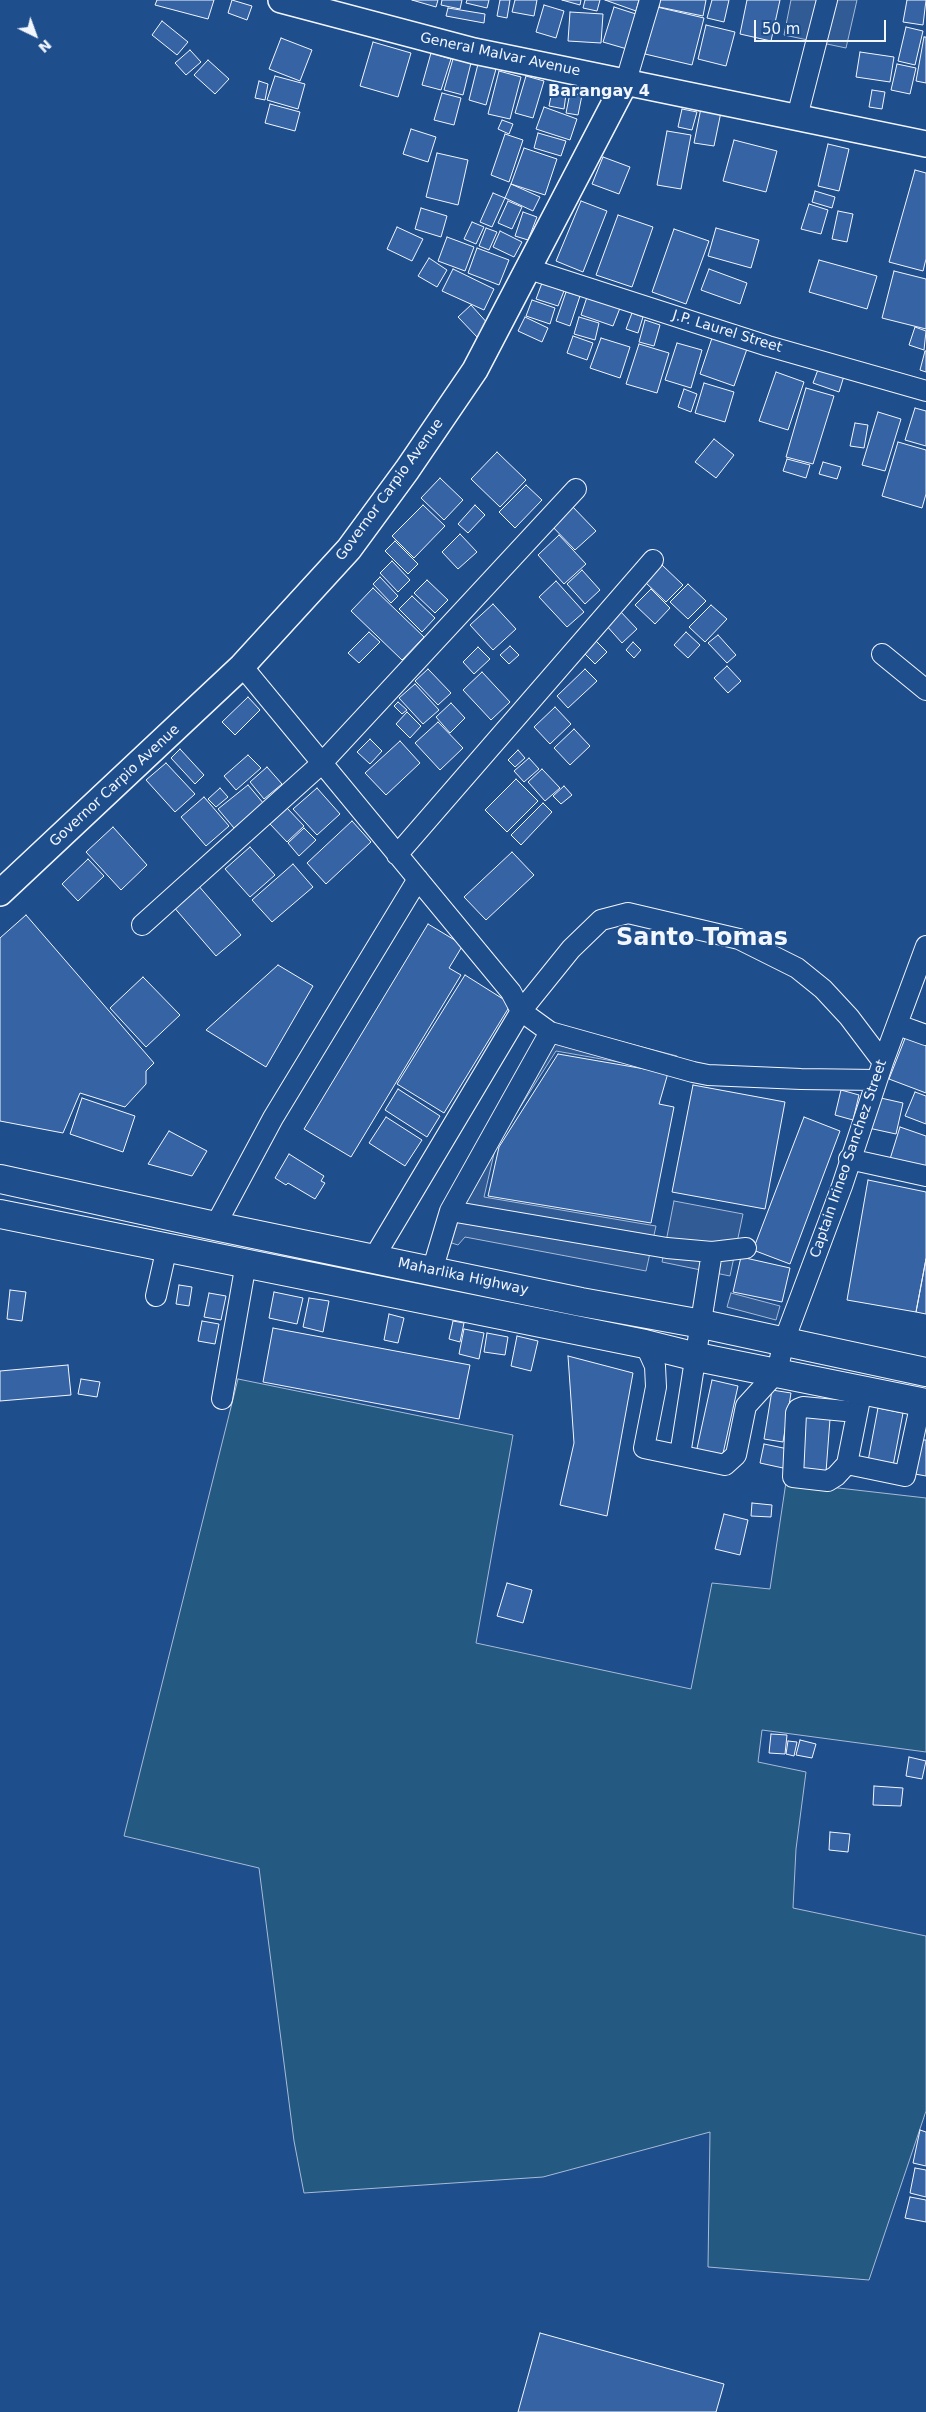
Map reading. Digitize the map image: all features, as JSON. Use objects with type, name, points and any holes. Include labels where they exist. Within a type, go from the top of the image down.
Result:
[{"type":"highway","name":"Maharlika Highway","points":[[0,1179],[215,1226],[702,1324],[926,1372]]},
{"type":"highway","points":[[0,1214],[777,1372],[859,1401],[923,1403]]},
{"type":"main road","name":"General Malvar Avenue","points":[[281,0],[474,51],[926,144]]},
{"type":"main road","name":"Governor Carpio Avenue","points":[[0,893],[242,666],[349,549],[407,470],[475,370],[626,82]]},
{"type":"street","points":[[626,82],[650,0]]},
{"type":"street","points":[[797,117],[827,0]]},
{"type":"street","name":"J.P. Laurel Street","points":[[529,269],[768,346],[926,391]]},
{"type":"street","points":[[142,925],[321,764],[576,489]]},
{"type":"street","points":[[397,855],[653,560]]},
{"type":"street","points":[[882,654],[926,690]]},
{"type":"street","points":[[242,666],[511,992],[521,1011],[550,1032],[708,1075],[801,1079],[880,1071],[849,1017],[823,989],[797,968],[739,939],[628,913],[601,920],[571,950],[521,1011],[374,1259]]},
{"type":"street","points":[[215,1226],[274,1118],[418,879]]},
{"type":"street","name":"Captain Irineo Sanchez Street","points":[[777,1372],[784,1341],[842,1186],[849,1159],[926,946]]},
{"type":"street","points":[[898,1025],[926,1035]]},
{"type":"street","points":[[432,1271],[450,1210],[550,1032]]},
{"type":"street","points":[[849,1159],[926,1176]]},
{"type":"street","points":[[450,1210],[667,1248],[712,1252],[746,1248]]},
{"type":"street","points":[[156,1296],[167,1247]]},
{"type":"street","points":[[680,1455],[697,1357],[712,1252]]},
{"type":"street","points":[[222,1398],[246,1263]]},
{"type":"street","points":[[645,1344],[655,1366],[656,1388],[644,1448],[725,1465],[736,1455],[746,1406],[777,1372]]},
{"type":"street","points":[[859,1401],[847,1464],[836,1476],[828,1481],[793,1477],[796,1413],[798,1408],[859,1401]]},
{"type":"street","points":[[847,1464],[905,1476],[923,1403]]},
{"type":"shaded area","points":[[791,0],[857,0],[846,48],[784,35]]},
{"type":"shaded area","points":[[553,1024],[677,1056],[675,1072],[556,1051],[496,1145],[484,1197],[656,1226],[646,1271],[465,1237],[458,1245],[436,1238],[441,1225],[436,1222]]},
{"type":"shaded area","points":[[674,1201],[743,1214],[730,1276],[662,1262]]},
{"type":"shaded area","points":[[731,1293],[780,1306],[776,1320],[727,1307]]},
{"type":"shaded area","points":[[238,1379],[513,1435],[476,1643],[691,1689],[712,1583],[770,1589],[786,1482],[926,1498],[926,1752],[762,1730],[758,1762],[806,1772],[796,1849],[793,1908],[926,1936],[926,2111],[869,2280],[708,2267],[710,2132],[543,2177],[304,2193],[294,2141],[259,1868],[124,1836]]},
{"type":"building","points":[[157,0],[214,0],[208,19],[155,5]]},
{"type":"building","points":[[232,0],[252,6],[247,20],[228,13]]},
{"type":"building","points":[[412,0],[438,0],[436,7]]},
{"type":"building","points":[[442,0],[462,0],[460,9],[441,5]]},
{"type":"building","points":[[467,0],[489,0],[487,8],[466,3]]},
{"type":"building","points":[[500,0],[510,0],[507,18],[497,16]]},
{"type":"building","points":[[515,0],[537,0],[534,16],[512,12]]},
{"type":"building","points":[[562,0],[581,0],[580,5]]},
{"type":"building","points":[[585,0],[600,0],[597,11],[583,8]]},
{"type":"building","points":[[605,0],[639,0],[636,11]]},
{"type":"building","points":[[660,0],[706,0],[703,16],[659,7]]},
{"type":"building","points":[[712,0],[729,0],[724,22],[707,18]]},
{"type":"building","points":[[747,0],[780,0],[771,41],[740,34]]},
{"type":"building","points":[[907,0],[926,0],[923,25],[903,22]]},
{"type":"building","points":[[544,5],[564,11],[556,38],[536,32]]},
{"type":"building","points":[[614,7],[639,15],[627,49],[603,42]]},
{"type":"building","points":[[657,7],[704,18],[692,65],[645,54]]},
{"type":"building","points":[[448,8],[485,14],[484,23],[446,16]]},
{"type":"building","points":[[570,12],[603,14],[601,43],[568,41]]},
{"type":"building","points":[[162,21],[188,42],[177,55],[152,35]]},
{"type":"building","points":[[706,25],[735,32],[726,66],[698,59]]},
{"type":"building","points":[[906,27],[923,31],[915,65],[898,61]]},
{"type":"building","points":[[924,37],[926,37],[926,83],[916,81]]},
{"type":"building","points":[[281,38],[312,50],[300,81],[269,69]]},
{"type":"building","points":[[373,42],[411,53],[398,97],[360,86]]},
{"type":"building","points":[[190,50],[201,62],[186,75],[175,63]]},
{"type":"building","points":[[860,52],[894,57],[890,82],[856,77]]},
{"type":"building","points":[[431,53],[451,59],[441,90],[422,85]]},
{"type":"building","points":[[453,59],[471,63],[463,95],[444,90]]},
{"type":"building","points":[[208,60],[229,79],[215,94],[194,75]]},
{"type":"building","points":[[478,64],[496,69],[486,105],[469,100]]},
{"type":"building","points":[[897,64],[916,68],[910,94],[891,90]]},
{"type":"building","points":[[499,71],[521,77],[510,119],[488,114]]},
{"type":"building","points":[[275,76],[305,84],[298,109],[267,100]]},
{"type":"building","points":[[526,76],[544,81],[533,118],[515,113]]},
{"type":"building","points":[[259,81],[268,84],[265,100],[255,98]]},
{"type":"building","points":[[872,90],[885,92],[882,109],[869,107]]},
{"type":"building","points":[[552,91],[566,94],[564,109],[549,106]]},
{"type":"building","points":[[442,93],[461,98],[454,125],[434,120]]},
{"type":"building","points":[[570,93],[582,95],[578,115],[566,113]]},
{"type":"building","points":[[270,104],[300,112],[295,131],[265,123]]},
{"type":"building","points":[[544,107],[577,119],[570,140],[536,129]]},
{"type":"building","points":[[701,108],[721,112],[714,146],[694,143]]},
{"type":"building","points":[[682,109],[697,112],[692,130],[678,127]]},
{"type":"building","points":[[502,120],[513,124],[509,134],[498,129]]},
{"type":"building","points":[[411,129],[436,137],[428,162],[403,154]]},
{"type":"building","points":[[667,131],[691,135],[681,189],[657,185]]},
{"type":"building","points":[[538,133],[566,141],[561,156],[534,148]]},
{"type":"building","points":[[505,134],[523,140],[509,182],[491,175]]},
{"type":"building","points":[[734,140],[777,151],[766,192],[723,181]]},
{"type":"building","points":[[828,144],[849,149],[839,191],[818,186]]},
{"type":"building","points":[[524,148],[557,159],[545,195],[511,184]]},
{"type":"building","points":[[437,153],[468,160],[458,205],[426,197]]},
{"type":"building","points":[[603,157],[630,167],[619,194],[592,184]]},
{"type":"building","points":[[915,170],[926,173],[926,259],[923,271],[889,262]]},
{"type":"building","points":[[511,184],[540,197],[533,211],[505,198]]},
{"type":"building","points":[[815,191],[835,197],[832,208],[812,202]]},
{"type":"building","points":[[493,193],[505,198],[492,227],[480,222]]},
{"type":"building","points":[[508,201],[522,207],[512,229],[498,223]]},
{"type":"building","points":[[581,201],[607,211],[583,272],[556,261]]},
{"type":"building","points":[[809,204],[828,210],[821,234],[801,229]]},
{"type":"building","points":[[421,208],[447,216],[441,237],[415,229]]},
{"type":"building","points":[[838,211],[853,214],[847,242],[832,239]]},
{"type":"building","points":[[523,212],[537,217],[528,240],[515,236]]},
{"type":"building","points":[[618,215],[653,227],[632,287],[596,275]]},
{"type":"building","points":[[472,222],[484,227],[476,244],[464,239]]},
{"type":"building","points":[[397,227],[423,239],[412,261],[387,249]]},
{"type":"building","points":[[486,228],[497,232],[489,250],[479,246]]},
{"type":"building","points":[[716,228],[759,240],[751,268],[708,256]]},
{"type":"building","points":[[674,229],[709,241],[686,304],[652,292]]},
{"type":"building","points":[[500,231],[522,242],[514,257],[493,247]]},
{"type":"building","points":[[447,237],[474,247],[465,271],[438,261]]},
{"type":"building","points":[[477,248],[509,260],[499,285],[468,273]]},
{"type":"building","points":[[429,258],[447,270],[437,287],[418,276]]},
{"type":"building","points":[[819,260],[877,276],[867,309],[809,292]]},
{"type":"building","points":[[453,269],[494,289],[484,310],[442,291]]},
{"type":"building","points":[[709,269],[747,283],[740,304],[701,290]]},
{"type":"building","points":[[894,271],[926,279],[926,329],[882,318]]},
{"type":"building","points":[[542,283],[564,291],[558,306],[536,299]]},
{"type":"building","points":[[566,292],[580,296],[570,326],[556,321]]},
{"type":"building","points":[[587,297],[620,308],[613,326],[581,315]]},
{"type":"building","points":[[532,300],[555,308],[550,324],[526,316]]},
{"type":"building","points":[[471,305],[490,326],[478,338],[458,317]]},
{"type":"building","points":[[632,313],[643,317],[638,333],[626,329]]},
{"type":"building","points":[[525,317],[548,328],[542,342],[518,331]]},
{"type":"building","points":[[579,317],[599,323],[595,340],[574,334]]},
{"type":"building","points":[[645,320],[660,325],[654,346],[639,342]]},
{"type":"building","points":[[915,327],[926,331],[924,350],[909,345]]},
{"type":"building","points":[[713,335],[748,346],[734,386],[700,374]]},
{"type":"building","points":[[573,336],[593,343],[587,360],[567,353]]},
{"type":"building","points":[[601,338],[630,347],[620,378],[590,368]]},
{"type":"building","points":[[677,343],[702,350],[691,388],[665,380]]},
{"type":"building","points":[[639,344],[669,353],[657,393],[626,384]]},
{"type":"building","points":[[926,351],[926,372],[920,370]]},
{"type":"building","points":[[819,367],[844,376],[839,392],[813,383]]},
{"type":"building","points":[[776,372],[804,382],[788,430],[759,421]]},
{"type":"building","points":[[704,383],[734,392],[725,422],[695,413]]},
{"type":"building","points":[[806,388],[834,396],[813,464],[786,457]]},
{"type":"building","points":[[684,389],[697,394],[691,412],[678,407]]},
{"type":"building","points":[[915,408],[926,411],[926,446],[905,440]]},
{"type":"building","points":[[878,412],[901,419],[885,471],[862,465]]},
{"type":"building","points":[[855,423],[868,425],[864,448],[850,446]]},
{"type":"building","points":[[714,439],[734,455],[716,478],[695,462]]},
{"type":"building","points":[[898,442],[926,450],[926,494],[922,508],[882,496]]},
{"type":"building","points":[[497,452],[526,480],[500,507],[471,479]]},
{"type":"building","points":[[787,459],[810,465],[806,478],[783,471]]},
{"type":"building","points":[[823,462],[841,467],[837,479],[819,474]]},
{"type":"building","points":[[440,478],[463,500],[444,520],[421,498]]},
{"type":"building","points":[[526,485],[542,500],[515,528],[499,512]]},
{"type":"building","points":[[570,504],[596,531],[575,550],[549,523]]},
{"type":"building","points":[[423,505],[445,526],[414,558],[392,536]]},
{"type":"building","points":[[475,505],[485,515],[468,533],[458,524]]},
{"type":"building","points":[[460,534],[477,552],[458,569],[442,552]]},
{"type":"building","points":[[559,535],[586,564],[564,584],[538,555]]},
{"type":"building","points":[[395,541],[418,564],[408,574],[385,551]]},
{"type":"building","points":[[392,561],[410,580],[398,592],[380,573]]},
{"type":"building","points":[[662,565],[683,585],[666,602],[645,582]]},
{"type":"building","points":[[582,570],[600,590],[585,604],[567,584]]},
{"type":"building","points":[[380,577],[398,596],[391,603],[373,584]]},
{"type":"building","points":[[427,580],[448,600],[435,613],[414,593]]},
{"type":"building","points":[[556,581],[584,612],[567,627],[539,597]]},
{"type":"building","points":[[688,584],[706,601],[688,619],[670,602]]},
{"type":"building","points":[[373,588],[424,637],[402,660],[351,611]]},
{"type":"building","points":[[651,589],[670,608],[655,624],[635,605]]},
{"type":"building","points":[[412,596],[435,618],[422,632],[399,609]]},
{"type":"building","points":[[493,604],[516,629],[493,650],[470,625]]},
{"type":"building","points":[[711,605],[727,619],[705,642],[689,627]]},
{"type":"building","points":[[619,610],[637,629],[622,643],[605,624]]},
{"type":"building","points":[[369,632],[380,642],[359,663],[348,653]]},
{"type":"building","points":[[686,632],[700,645],[688,658],[674,645]]},
{"type":"building","points":[[718,635],[736,655],[727,663],[708,643]]},
{"type":"building","points":[[595,640],[607,652],[595,664],[583,652]]},
{"type":"building","points":[[633,642],[641,650],[634,658],[626,650]]},
{"type":"building","points":[[510,646],[519,655],[509,664],[500,655]]},
{"type":"building","points":[[478,647],[490,659],[474,674],[463,662]]},
{"type":"building","points":[[727,666],[741,681],[728,693],[714,678]]},
{"type":"building","points":[[428,669],[451,693],[438,705],[415,681]]},
{"type":"building","points":[[585,669],[597,681],[568,708],[557,696]]},
{"type":"building","points":[[482,672],[510,702],[491,720],[463,690]]},
{"type":"building","points":[[415,684],[439,710],[423,724],[399,698]]},
{"type":"building","points":[[248,697],[260,710],[235,735],[222,722]]},
{"type":"building","points":[[398,702],[407,710],[402,714],[394,706]]},
{"type":"building","points":[[451,703],[465,718],[450,733],[436,717]]},
{"type":"building","points":[[555,707],[571,724],[550,744],[534,727]]},
{"type":"building","points":[[407,712],[421,726],[410,738],[396,724]]},
{"type":"building","points":[[438,722],[463,748],[440,770],[415,743]]},
{"type":"building","points":[[574,729],[590,746],[570,765],[554,748]]},
{"type":"building","points":[[370,739],[382,751],[370,764],[357,752]]},
{"type":"building","points":[[400,741],[420,763],[386,795],[365,773]]},
{"type":"building","points":[[180,749],[204,775],[195,784],[171,758]]},
{"type":"building","points":[[518,750],[525,758],[515,767],[508,760]]},
{"type":"building","points":[[248,755],[261,768],[236,790],[224,776]]},
{"type":"building","points":[[529,758],[539,769],[524,782],[514,771]]},
{"type":"building","points":[[166,763],[195,794],[175,812],[146,780]]},
{"type":"building","points":[[267,767],[282,784],[264,799],[250,782]]},
{"type":"building","points":[[542,769],[560,788],[545,801],[528,782]]},
{"type":"building","points":[[516,779],[538,801],[507,832],[485,810]]},
{"type":"building","points":[[248,785],[264,804],[234,828],[218,809]]},
{"type":"building","points":[[564,786],[572,795],[561,804],[553,796]]},
{"type":"building","points":[[220,788],[228,797],[216,807],[208,799]]},
{"type":"building","points":[[317,788],[340,814],[317,835],[293,809]]},
{"type":"building","points":[[204,797],[229,826],[206,846],[181,817]]},
{"type":"building","points":[[543,803],[552,812],[521,845],[511,835]]},
{"type":"building","points":[[287,808],[304,826],[287,842],[270,824]]},
{"type":"building","points":[[352,821],[371,842],[326,884],[307,863]]},
{"type":"building","points":[[113,827],[147,865],[121,890],[86,852]]},
{"type":"building","points":[[304,828],[316,840],[299,856],[288,843]]},
{"type":"building","points":[[250,847],[275,875],[250,897],[225,869]]},
{"type":"building","points":[[512,852],[534,875],[486,920],[464,897]]},
{"type":"building","points":[[88,859],[104,876],[78,901],[62,884]]},
{"type":"building","points":[[293,864],[313,887],[272,922],[252,900]]},
{"type":"building","points":[[197,884],[241,935],[216,956],[172,905]]},
{"type":"building","points":[[26,915],[154,1063],[146,1071],[146,1084],[125,1107],[80,1093],[63,1133],[0,1121],[0,938]]},
{"type":"building","points":[[428,924],[463,945],[449,968],[461,975],[351,1157],[304,1129]]},
{"type":"building","points":[[278,965],[313,986],[266,1067],[206,1030]]},
{"type":"building","points":[[465,975],[511,1004],[444,1113],[397,1084]]},
{"type":"building","points":[[143,977],[180,1015],[146,1047],[110,1008]]},
{"type":"building","points":[[906,1036],[926,1043],[926,1093],[889,1079]]},
{"type":"building","points":[[558,1054],[668,1073],[659,1104],[674,1107],[651,1223],[488,1196],[499,1147]]},
{"type":"building","points":[[693,1085],[785,1102],[765,1209],[672,1192]]},
{"type":"building","points":[[398,1089],[440,1116],[427,1137],[385,1110]]},
{"type":"building","points":[[841,1090],[859,1095],[853,1120],[835,1115]]},
{"type":"building","points":[[915,1092],[926,1096],[926,1124],[905,1116]]},
{"type":"building","points":[[872,1096],[903,1103],[896,1134],[864,1127]]},
{"type":"building","points":[[82,1098],[135,1116],[123,1152],[70,1134]]},
{"type":"building","points":[[386,1117],[422,1140],[405,1166],[369,1143]]},
{"type":"building","points":[[804,1117],[840,1131],[790,1264],[753,1250]]},
{"type":"building","points":[[900,1127],[926,1136],[926,1170],[890,1159]]},
{"type":"building","points":[[169,1131],[207,1151],[192,1176],[148,1164]]},
{"type":"building","points":[[289,1154],[324,1176],[321,1181],[325,1183],[315,1199],[288,1183],[286,1185],[275,1178]]},
{"type":"building","points":[[868,1180],[926,1192],[926,1259],[916,1312],[847,1300]]},
{"type":"building","points":[[741,1257],[790,1268],[782,1302],[733,1292]]},
{"type":"building","points":[[926,1259],[926,1314],[916,1312]]},
{"type":"building","points":[[179,1285],[192,1287],[189,1306],[176,1304]]},
{"type":"building","points":[[10,1290],[26,1292],[22,1321],[7,1319]]},
{"type":"building","points":[[274,1292],[303,1298],[297,1324],[269,1318]]},
{"type":"building","points":[[209,1293],[226,1296],[221,1320],[204,1317]]},
{"type":"building","points":[[309,1298],[329,1301],[323,1332],[303,1327]]},
{"type":"building","points":[[389,1314],[404,1318],[398,1343],[384,1340]]},
{"type":"building","points":[[202,1321],[219,1324],[215,1344],[198,1341]]},
{"type":"building","points":[[453,1321],[464,1323],[460,1342],[449,1339]]},
{"type":"building","points":[[273,1328],[470,1365],[459,1419],[263,1382]]},
{"type":"building","points":[[464,1329],[484,1333],[479,1359],[459,1354]]},
{"type":"building","points":[[487,1333],[508,1337],[505,1355],[484,1352]]},
{"type":"building","points":[[517,1336],[538,1341],[531,1371],[511,1366]]},
{"type":"building","points":[[568,1356],[633,1373],[607,1516],[560,1505],[574,1443]]},
{"type":"building","points":[[68,1365],[71,1395],[0,1401],[0,1371]]},
{"type":"building","points":[[81,1379],[100,1382],[97,1397],[78,1394]]},
{"type":"building","points":[[712,1380],[738,1386],[722,1458],[696,1453]]},
{"type":"building","points":[[772,1390],[791,1393],[783,1442],[764,1439]]},
{"type":"building","points":[[878,1408],[903,1413],[893,1466],[868,1461]]},
{"type":"building","points":[[800,1416],[830,1419],[826,1472],[796,1470]]},
{"type":"building","points":[[922,1440],[926,1440],[926,1476],[915,1474]]},
{"type":"building","points":[[764,1444],[788,1449],[783,1468],[760,1463]]},
{"type":"building","points":[[752,1503],[772,1505],[771,1517],[751,1516]]},
{"type":"building","points":[[724,1514],[748,1520],[740,1555],[715,1549]]},
{"type":"building","points":[[507,1583],[532,1590],[523,1623],[497,1616]]},
{"type":"building","points":[[771,1734],[787,1735],[785,1754],[769,1753]]},
{"type":"building","points":[[800,1740],[816,1744],[812,1758],[796,1755]]},
{"type":"building","points":[[788,1741],[797,1742],[794,1756],[786,1754]]},
{"type":"building","points":[[909,1757],[926,1761],[922,1779],[906,1776]]},
{"type":"building","points":[[874,1786],[903,1788],[901,1806],[873,1805]]},
{"type":"building","points":[[830,1832],[850,1834],[848,1852],[829,1850]]},
{"type":"building","points":[[920,2130],[926,2132],[926,2166],[913,2163]]},
{"type":"building","points":[[915,2168],[926,2170],[926,2197],[910,2193]]},
{"type":"building","points":[[910,2197],[926,2200],[926,2222],[905,2218]]},
{"type":"building","points":[[540,2333],[724,2384],[716,2412],[518,2412]]},
{"type":"district","name":"Barangay 4","points":[[599,92]]},
{"type":"district","name":"Santo Tomas","points":[[702,939]]}]
